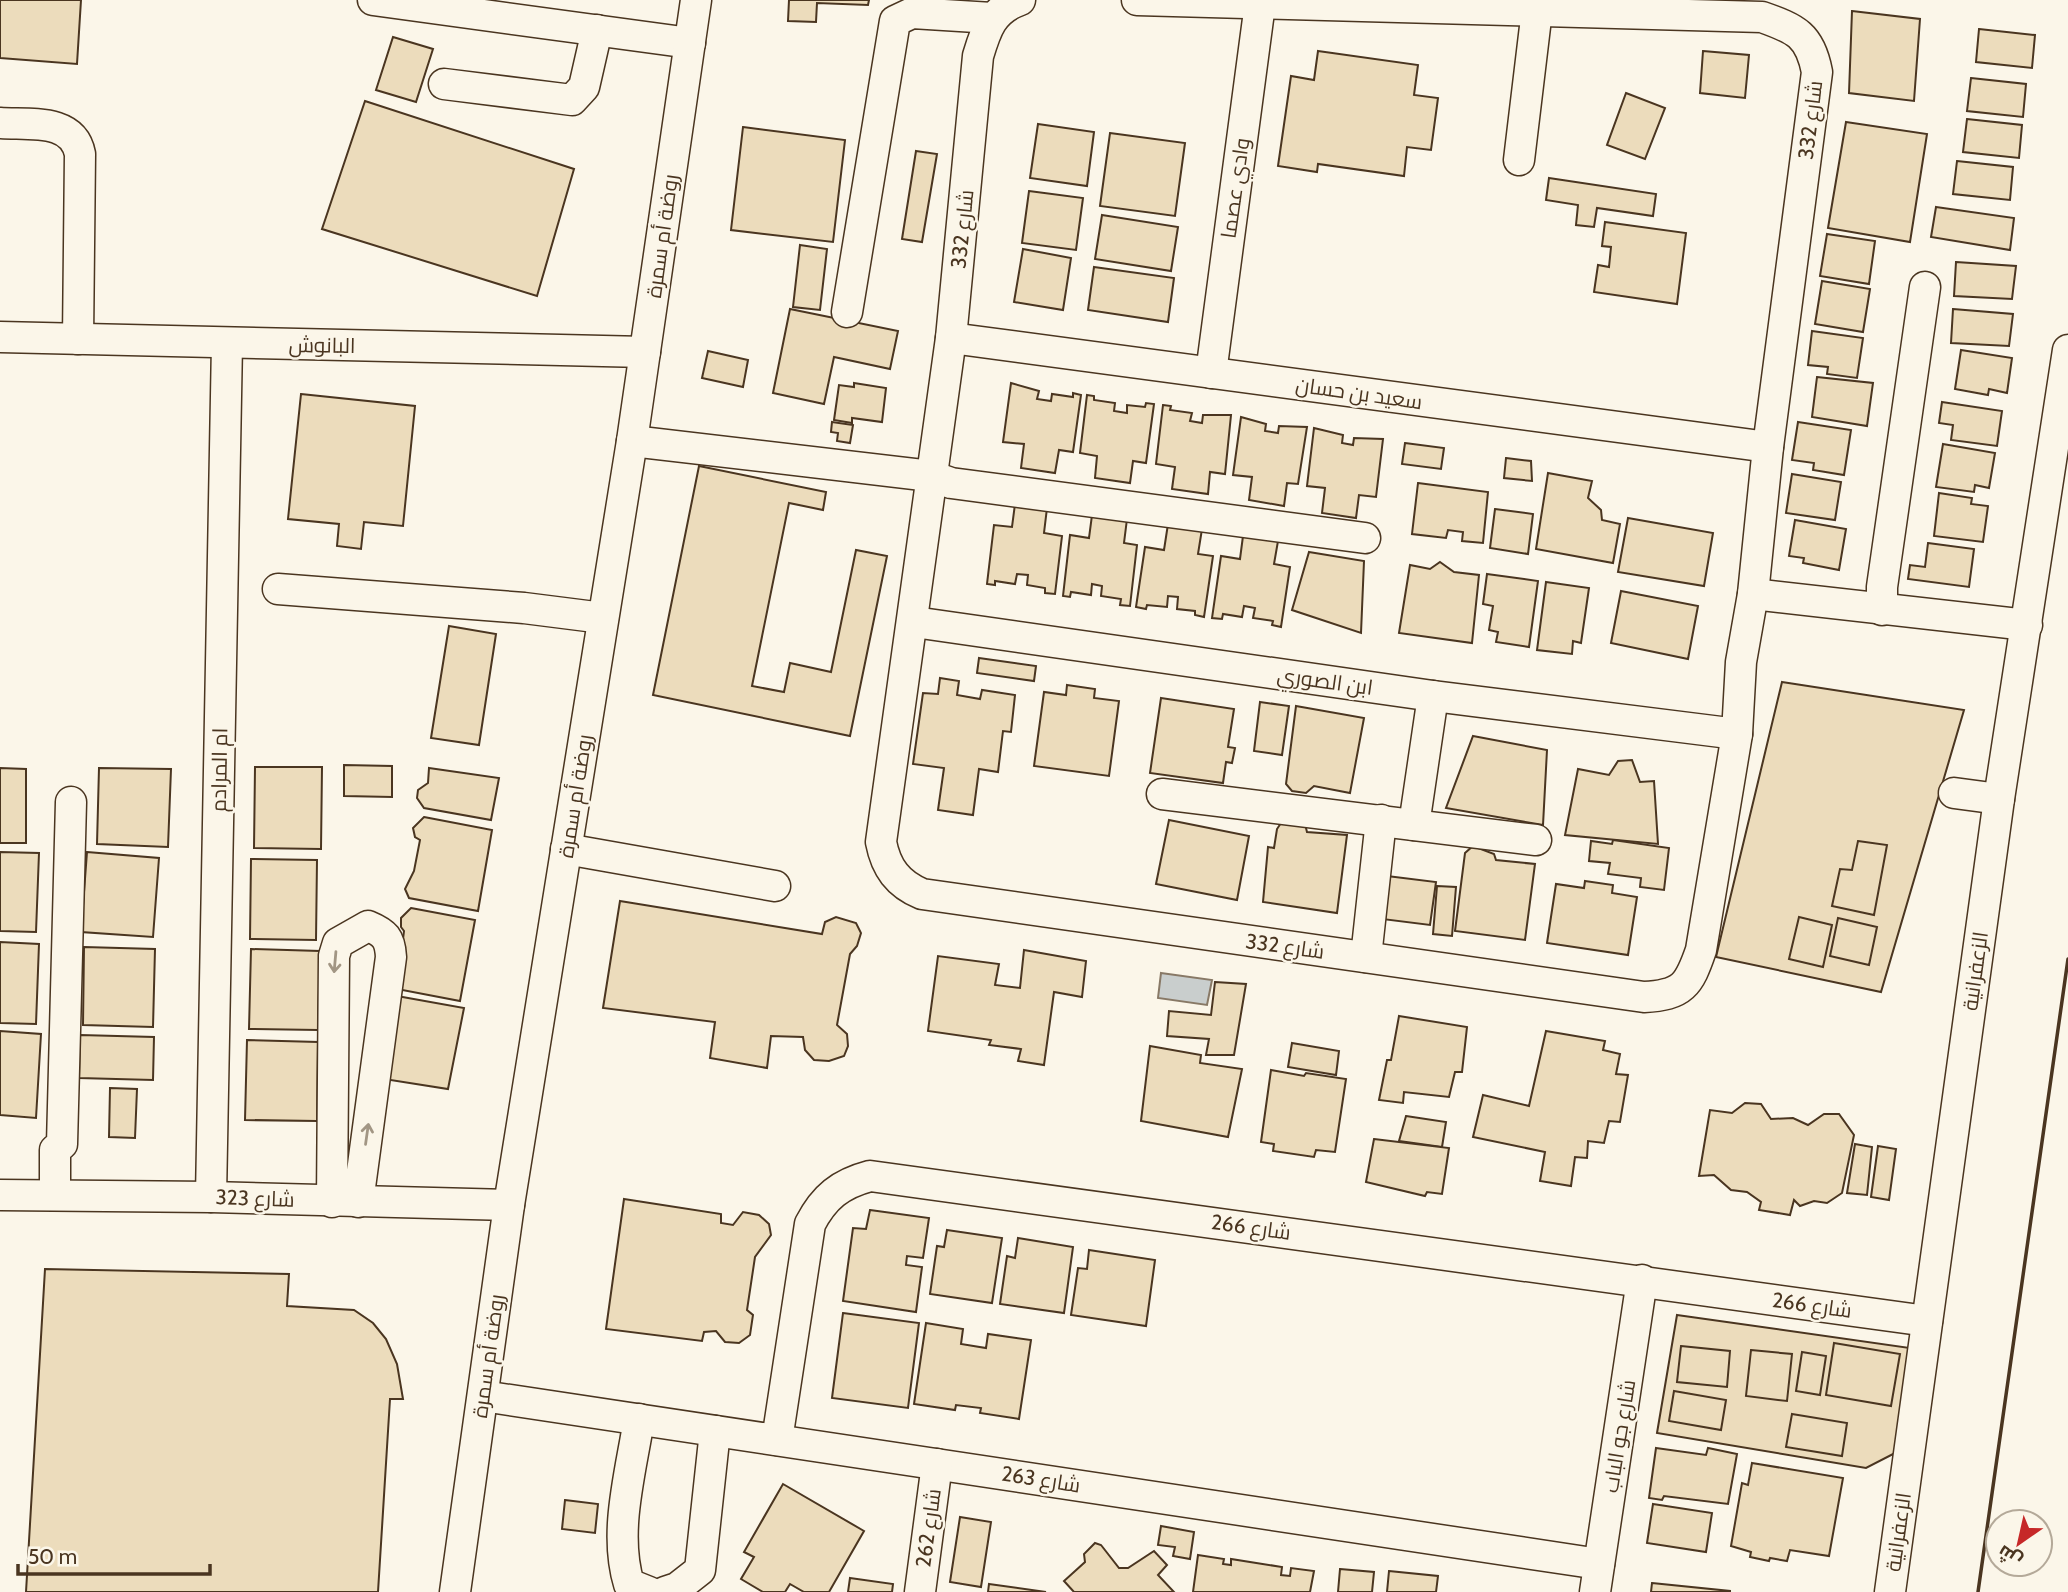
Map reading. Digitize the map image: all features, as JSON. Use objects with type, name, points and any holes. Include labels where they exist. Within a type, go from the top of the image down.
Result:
[{"type":"street","points":[[373,0],[690,43]]},
{"type":"street","name":"روضة أم سمرة","points":[[455,1592],[509,1205],[632,441],[696,0]]},
{"type":"street","points":[[847,312],[895,21],[912,13],[992,18],[1006,5],[1020,0]]},
{"type":"street","name":"شارع 332","points":[[992,18],[978,56],[951,338],[914,622],[881,842],[891,872],[907,888],[922,894],[1644,997],[1670,996],[1690,980],[1701,950],[1737,734],[1741,662],[1753,594],[1768,447],[1817,72],[1814,52],[1802,35],[1762,17],[1419,4],[1260,4],[1138,0]]},
{"type":"street","name":"وادي عصما","points":[[1211,373],[1260,4]]},
{"type":"street","points":[[1519,160],[1537,10]]},
{"type":"street","points":[[444,84],[572,100],[584,87],[597,30]]},
{"type":"street","points":[[0,123],[55,126],[68,131],[78,141],[78,339]]},
{"type":"street","points":[[1882,610],[1882,587],[1925,287]]},
{"type":"street","name":"البانوش","points":[[0,337],[645,352]]},
{"type":"street","name":"سعيد بن حسان","points":[[951,338],[1768,447]]},
{"type":"street","name":"ام المرادم","points":[[211,1197],[227,343]]},
{"type":"street","name":"الزعفرانية","points":[[1890,1592],[1999,799],[2068,350]]},
{"type":"street","points":[[632,441],[931,476],[951,484],[1365,538]]},
{"type":"street","points":[[278,589],[524,608],[603,618]]},
{"type":"street","points":[[1753,594],[2027,625]]},
{"type":"street","name":"ابن الصوري","points":[[914,622],[1433,696],[1737,734]]},
{"type":"street","points":[[1414,825],[1433,696]]},
{"type":"street","points":[[1954,793],[1999,799]]},
{"type":"street","points":[[1162,794],[1536,840]]},
{"type":"street","points":[[62,1195],[55,1150],[62,1144],[71,802]]},
{"type":"street","points":[[1366,957],[1381,820]]},
{"type":"street","points":[[566,849],[775,886]]},
{"type":"street","points":[[368,926],[384,932],[390,942],[391,957],[345,1202],[334,956],[338,943],[368,926]]},
{"type":"street","name":"شارع 266","points":[[777,1440],[810,1224],[820,1205],[833,1192],[851,1181],[870,1175],[1927,1321]]},
{"type":"street","name":"شارع 323","points":[[0,1195],[211,1197],[509,1205]]},
{"type":"street","name":"شارع جو الباب","points":[[1597,1578],[1642,1280]]},
{"type":"street","name":"شارع 263","points":[[482,1396],[937,1464],[1597,1578]]},
{"type":"street","points":[[639,1419],[623,1527],[622,1564],[629,1584],[649,1592]]},
{"type":"street","points":[[665,1592],[677,1588],[700,1570],[715,1431]]},
{"type":"street","name":"شارع 262","points":[[920,1592],[937,1464]]},
{"type":"shaded area","points":[[1161,973],[1212,980],[1207,1005],[1158,998]]},
{"type":"building","points":[[0,0],[81,0],[77,64],[0,58]]},
{"type":"building","points":[[789,0],[869,0],[868,5],[817,3],[816,22],[788,21]]},
{"type":"building","points":[[1852,11],[1920,19],[1914,101],[1849,93]]},
{"type":"building","points":[[1979,29],[2035,35],[2032,68],[1976,62]]},
{"type":"building","points":[[393,37],[433,49],[416,102],[376,90]]},
{"type":"building","points":[[1318,51],[1418,65],[1414,95],[1438,98],[1431,150],[1407,147],[1404,176],[1318,164],[1317,172],[1278,166],[1291,76],[1314,80]]},
{"type":"building","points":[[1703,51],[1749,55],[1745,98],[1700,93]]},
{"type":"building","points":[[1971,78],[2026,84],[2023,117],[1967,111]]},
{"type":"building","points":[[1626,93],[1665,108],[1645,159],[1607,145]]},
{"type":"building","points":[[365,101],[574,169],[537,296],[322,229]]},
{"type":"building","points":[[1967,119],[2022,125],[2019,158],[1963,152]]},
{"type":"building","points":[[1846,122],[1927,134],[1910,242],[1828,228]]},
{"type":"building","points":[[1038,124],[1094,132],[1087,186],[1030,178]]},
{"type":"building","points":[[743,127],[845,140],[833,242],[731,230]]},
{"type":"building","points":[[1110,133],[1185,143],[1175,216],[1100,206]]},
{"type":"building","points":[[916,151],[937,154],[922,242],[902,239]]},
{"type":"building","points":[[1957,161],[2013,167],[2010,200],[1953,194]]},
{"type":"building","points":[[1549,178],[1656,194],[1653,216],[1597,208],[1594,227],[1576,225],[1578,205],[1546,200]]},
{"type":"building","points":[[1029,191],[1083,198],[1076,250],[1022,243]]},
{"type":"building","points":[[1936,207],[2014,218],[2010,250],[1931,237]]},
{"type":"building","points":[[1102,215],[1178,227],[1171,271],[1095,259]]},
{"type":"building","points":[[1605,222],[1686,233],[1677,304],[1594,292],[1598,265],[1609,267],[1611,247],[1602,246]]},
{"type":"building","points":[[1827,234],[1875,241],[1869,284],[1820,276]]},
{"type":"building","points":[[800,245],[827,249],[820,310],[793,307]]},
{"type":"building","points":[[1023,249],[1071,258],[1063,310],[1014,302]]},
{"type":"building","points":[[1956,262],[2016,266],[2012,299],[1954,296]]},
{"type":"building","points":[[1094,267],[1174,278],[1168,322],[1088,310]]},
{"type":"building","points":[[1822,281],[1870,289],[1863,332],[1815,324]]},
{"type":"building","points":[[790,309],[898,331],[890,369],[834,357],[824,404],[773,393]]},
{"type":"building","points":[[1953,309],[2013,314],[2009,346],[1951,343]]},
{"type":"building","points":[[1812,331],[1863,338],[1857,378],[1827,374],[1828,367],[1808,365]]},
{"type":"building","points":[[1961,350],[2012,358],[2007,393],[1989,389],[1988,395],[1955,389]]},
{"type":"building","points":[[708,351],[748,360],[743,387],[702,378]]},
{"type":"building","points":[[1817,377],[1873,383],[1867,426],[1812,417]]},
{"type":"building","points":[[854,383],[886,388],[882,422],[852,418],[852,423],[834,420],[839,385],[854,387]]},
{"type":"building","points":[[1011,383],[1039,391],[1037,399],[1051,401],[1052,394],[1073,397],[1073,393],[1081,395],[1073,452],[1059,450],[1055,473],[1021,468],[1024,444],[1003,442]]},
{"type":"building","points":[[301,394],[415,406],[403,526],[364,522],[361,549],[337,546],[339,524],[288,519]]},
{"type":"building","points":[[1087,395],[1094,396],[1094,400],[1115,403],[1114,411],[1127,413],[1127,405],[1145,407],[1146,403],[1154,404],[1146,463],[1133,461],[1130,483],[1095,478],[1097,456],[1080,453]]},
{"type":"building","points":[[1942,402],[2002,411],[1997,446],[1951,440],[1953,425],[1939,423]]},
{"type":"building","points":[[1163,405],[1171,406],[1170,410],[1192,413],[1190,421],[1202,423],[1203,415],[1231,415],[1225,474],[1210,472],[1208,494],[1172,489],[1175,467],[1156,464]]},
{"type":"building","points":[[1241,417],[1266,424],[1265,431],[1278,433],[1279,426],[1307,427],[1298,484],[1287,483],[1284,506],[1249,500],[1252,477],[1233,475]]},
{"type":"building","points":[[832,422],[853,425],[850,443],[837,441],[838,433],[831,432]]},
{"type":"building","points":[[1798,422],[1851,430],[1844,475],[1813,470],[1814,463],[1792,460]]},
{"type":"building","points":[[1314,428],[1343,435],[1342,443],[1353,445],[1354,438],[1383,439],[1376,497],[1359,495],[1356,518],[1322,513],[1325,488],[1307,486]]},
{"type":"building","points":[[1405,443],[1444,448],[1441,469],[1402,464]]},
{"type":"building","points":[[1943,444],[1995,453],[1989,488],[1975,485],[1974,492],[1936,487]]},
{"type":"building","points":[[1506,458],[1531,461],[1532,481],[1504,478]]},
{"type":"building","points":[[699,466],[826,492],[823,510],[789,503],[752,686],[784,692],[790,663],[831,672],[856,550],[887,556],[850,736],[653,695]]},
{"type":"building","points":[[1548,473],[1592,481],[1588,498],[1601,510],[1602,520],[1620,524],[1613,563],[1536,549]]},
{"type":"building","points":[[1792,474],[1841,482],[1835,520],[1786,513]]},
{"type":"building","points":[[1418,483],[1488,492],[1483,543],[1462,541],[1463,532],[1448,530],[1446,538],[1412,534]]},
{"type":"building","points":[[1939,493],[1972,498],[1971,504],[1988,506],[1983,542],[1934,536]]},
{"type":"building","points":[[1015,504],[1047,508],[1044,533],[1062,536],[1055,594],[1045,593],[1045,588],[1027,585],[1028,575],[1017,574],[1015,584],[995,581],[995,585],[987,584],[994,525],[1012,527]]},
{"type":"building","points":[[1495,509],[1533,514],[1528,554],[1490,548]]},
{"type":"building","points":[[1092,515],[1127,519],[1124,543],[1137,545],[1130,606],[1120,605],[1121,599],[1101,596],[1102,586],[1092,584],[1091,595],[1071,592],[1070,597],[1063,596],[1070,535],[1089,538]]},
{"type":"building","points":[[1628,518],[1713,533],[1704,586],[1618,572]]},
{"type":"building","points":[[1795,520],[1846,529],[1839,570],[1803,563],[1804,558],[1789,556]]},
{"type":"building","points":[[1168,524],[1202,529],[1198,554],[1213,556],[1204,617],[1195,615],[1195,611],[1177,609],[1178,597],[1168,596],[1167,607],[1136,607],[1145,547],[1164,550]]},
{"type":"building","points":[[1243,536],[1278,541],[1274,564],[1290,567],[1281,627],[1272,625],[1273,621],[1253,618],[1255,608],[1244,606],[1242,617],[1223,614],[1222,619],[1212,618],[1221,556],[1240,559]]},
{"type":"building","points":[[1928,543],[1974,549],[1969,587],[1908,579],[1910,565],[1925,567]]},
{"type":"building","points":[[1309,552],[1364,561],[1361,633],[1292,610]]},
{"type":"building","points":[[1440,562],[1454,572],[1479,575],[1472,643],[1399,633],[1410,565],[1430,569]]},
{"type":"building","points":[[1487,574],[1538,581],[1529,647],[1496,642],[1498,632],[1489,630],[1493,606],[1483,604]]},
{"type":"building","points":[[1546,582],[1589,588],[1581,643],[1573,641],[1572,654],[1537,650]]},
{"type":"building","points":[[1621,591],[1698,606],[1688,659],[1611,643]]},
{"type":"building","points":[[449,626],[496,634],[479,745],[431,738]]},
{"type":"building","points":[[979,658],[1036,666],[1034,681],[977,673]]},
{"type":"building","points":[[940,678],[959,681],[957,695],[980,699],[982,690],[1015,695],[1011,732],[1003,731],[998,772],[979,769],[973,815],[938,810],[944,768],[913,764],[923,693],[938,694]]},
{"type":"building","points":[[1782,682],[1964,710],[1881,992],[1716,957]]},
{"type":"building","points":[[1067,685],[1095,689],[1094,698],[1119,701],[1109,776],[1034,766],[1044,692],[1066,695]]},
{"type":"building","points":[[1161,698],[1234,709],[1228,747],[1235,748],[1232,763],[1226,762],[1223,783],[1150,773]]},
{"type":"building","points":[[1260,702],[1289,706],[1282,755],[1254,751]]},
{"type":"building","points":[[1296,706],[1364,718],[1350,793],[1314,786],[1306,793],[1292,791],[1286,784]]},
{"type":"building","points":[[1473,736],[1547,750],[1543,825],[1446,808]]},
{"type":"building","points":[[1632,760],[1640,782],[1654,781],[1658,844],[1565,835],[1578,769],[1609,775],[1618,761]]},
{"type":"building","points":[[344,765],[392,766],[392,797],[344,796]]},
{"type":"building","points":[[255,767],[322,767],[321,849],[254,848]]},
{"type":"building","points":[[0,768],[26,769],[26,843],[0,843]]},
{"type":"building","points":[[99,768],[171,769],[168,847],[97,844]]},
{"type":"building","points":[[429,768],[499,778],[491,820],[424,808],[417,798],[418,790],[428,783]]},
{"type":"building","points":[[424,817],[492,830],[478,911],[409,898],[405,889],[414,871],[420,840],[415,837],[413,828]]},
{"type":"building","points":[[1169,820],[1249,836],[1237,900],[1156,884]]},
{"type":"building","points":[[1283,820],[1305,824],[1307,832],[1347,835],[1337,913],[1263,902],[1268,847],[1274,848],[1277,829]]},
{"type":"building","points":[[1613,840],[1669,848],[1664,890],[1640,887],[1641,878],[1608,874],[1610,863],[1589,861],[1591,841],[1612,844]]},
{"type":"building","points":[[1858,841],[1887,845],[1874,915],[1832,906],[1840,869],[1852,870]]},
{"type":"building","points":[[1473,846],[1494,854],[1496,860],[1535,864],[1525,940],[1455,931],[1465,853]]},
{"type":"building","points":[[0,852],[39,853],[36,932],[0,931]]},
{"type":"building","points":[[87,852],[159,858],[153,937],[81,932]]},
{"type":"building","points":[[251,859],[317,860],[316,940],[250,939]]},
{"type":"building","points":[[1387,876],[1436,882],[1430,925],[1382,919]]},
{"type":"building","points":[[1585,881],[1613,885],[1612,893],[1637,897],[1628,955],[1547,943],[1556,884],[1584,888]]},
{"type":"building","points":[[1437,886],[1456,887],[1452,936],[1433,934]]},
{"type":"building","points":[[620,901],[822,934],[825,922],[836,917],[856,923],[861,933],[857,946],[850,954],[837,1025],[847,1034],[848,1046],[844,1056],[829,1061],[814,1060],[805,1050],[803,1037],[771,1036],[767,1068],[710,1058],[715,1022],[603,1008]]},
{"type":"building","points":[[411,908],[475,920],[460,1001],[397,989],[404,931],[401,918]]},
{"type":"building","points":[[1799,917],[1832,925],[1823,967],[1789,959]]},
{"type":"building","points":[[1838,918],[1877,927],[1869,965],[1830,956]]},
{"type":"building","points":[[0,942],[39,944],[36,1024],[0,1023]]},
{"type":"building","points":[[84,947],[155,949],[153,1027],[83,1025]]},
{"type":"building","points":[[251,949],[320,951],[318,1030],[249,1029]]},
{"type":"building","points":[[1024,950],[1086,961],[1082,997],[1054,992],[1044,1065],[1018,1061],[1021,1049],[989,1045],[991,1040],[928,1031],[938,956],[999,964],[995,985],[1020,988]]},
{"type":"building","points":[[1215,982],[1246,984],[1234,1055],[1206,1055],[1209,1039],[1167,1036],[1169,1011],[1211,1015]]},
{"type":"building","points":[[397,996],[464,1008],[448,1089],[384,1079]]},
{"type":"building","points":[[1399,1016],[1467,1027],[1462,1072],[1455,1072],[1449,1097],[1404,1092],[1403,1103],[1379,1100],[1387,1060],[1391,1060]]},
{"type":"building","points":[[0,1031],[41,1034],[36,1118],[0,1115]]},
{"type":"building","points":[[1546,1031],[1605,1041],[1603,1050],[1620,1054],[1616,1074],[1628,1075],[1620,1122],[1609,1121],[1604,1143],[1588,1141],[1587,1158],[1575,1157],[1571,1186],[1540,1181],[1545,1152],[1473,1137],[1483,1095],[1529,1106]]},
{"type":"building","points":[[80,1035],[154,1037],[153,1080],[79,1078]]},
{"type":"building","points":[[247,1040],[318,1042],[317,1121],[245,1120]]},
{"type":"building","points":[[1292,1043],[1339,1051],[1336,1075],[1288,1067]]},
{"type":"building","points":[[1150,1046],[1201,1055],[1200,1063],[1242,1069],[1228,1137],[1141,1121]]},
{"type":"building","points":[[1271,1070],[1346,1079],[1335,1152],[1316,1150],[1314,1157],[1273,1151],[1274,1144],[1261,1142]]},
{"type":"building","points":[[110,1088],[137,1089],[135,1138],[109,1137]]},
{"type":"building","points":[[1745,1103],[1761,1104],[1771,1119],[1793,1118],[1808,1125],[1824,1114],[1839,1114],[1854,1135],[1842,1193],[1827,1203],[1814,1201],[1800,1206],[1794,1200],[1790,1215],[1759,1210],[1761,1202],[1747,1192],[1731,1190],[1714,1175],[1699,1176],[1710,1110],[1732,1113]]},
{"type":"building","points":[[1406,1116],[1446,1122],[1442,1147],[1399,1141]]},
{"type":"building","points":[[1374,1139],[1449,1148],[1442,1194],[1427,1192],[1425,1196],[1366,1182]]},
{"type":"building","points":[[1855,1144],[1872,1147],[1867,1195],[1847,1193]]},
{"type":"building","points":[[1878,1146],[1896,1149],[1889,1200],[1871,1197]]},
{"type":"building","points":[[624,1199],[721,1214],[721,1223],[733,1225],[743,1212],[759,1215],[769,1224],[771,1235],[755,1257],[747,1310],[753,1315],[750,1335],[739,1343],[725,1342],[716,1331],[704,1332],[702,1341],[606,1329]]},
{"type":"building","points":[[870,1210],[929,1218],[923,1258],[907,1256],[906,1265],[922,1267],[916,1312],[843,1301],[853,1228],[866,1229]]},
{"type":"building","points":[[947,1230],[1002,1238],[992,1303],[930,1294],[937,1246],[944,1247]]},
{"type":"building","points":[[1018,1238],[1073,1247],[1064,1313],[1000,1304],[1007,1256],[1015,1258]]},
{"type":"building","points":[[1089,1250],[1155,1260],[1146,1326],[1071,1315],[1078,1268],[1087,1269]]},
{"type":"building","points":[[45,1269],[289,1274],[287,1306],[354,1310],[373,1323],[386,1339],[397,1364],[403,1399],[390,1399],[378,1592],[26,1592]]},
{"type":"building","points":[[843,1313],[919,1323],[908,1408],[832,1398]]},
{"type":"building","points":[[1677,1315],[1917,1349],[1899,1451],[1866,1468],[1657,1433]]},
{"type":"building","points":[[926,1323],[963,1329],[961,1344],[986,1348],[988,1334],[1031,1340],[1019,1419],[980,1413],[981,1408],[956,1405],[955,1410],[914,1404]]},
{"type":"building","points":[[1834,1343],[1900,1354],[1891,1406],[1826,1395]]},
{"type":"building","points":[[1681,1346],[1730,1351],[1727,1387],[1677,1382]]},
{"type":"building","points":[[1751,1350],[1792,1354],[1787,1401],[1746,1396]]},
{"type":"building","points":[[1802,1352],[1826,1356],[1820,1395],[1796,1391]]},
{"type":"building","points":[[1674,1391],[1726,1400],[1721,1430],[1669,1421]]},
{"type":"building","points":[[1792,1414],[1847,1423],[1842,1456],[1786,1447]]},
{"type":"building","points":[[1656,1448],[1706,1455],[1708,1448],[1737,1454],[1728,1504],[1664,1496],[1662,1500],[1649,1498]]},
{"type":"building","points":[[1752,1463],[1843,1478],[1829,1556],[1790,1550],[1787,1561],[1770,1558],[1769,1561],[1750,1557],[1751,1552],[1731,1546],[1742,1483],[1748,1485]]},
{"type":"building","points":[[783,1484],[864,1531],[829,1592],[804,1592],[790,1584],[785,1592],[763,1592],[741,1579],[754,1557],[744,1552]]},
{"type":"building","points":[[565,1500],[598,1504],[595,1533],[562,1529]]},
{"type":"building","points":[[1653,1504],[1712,1513],[1706,1552],[1647,1543]]},
{"type":"building","points":[[960,1517],[991,1522],[981,1587],[950,1582]]},
{"type":"building","points":[[1161,1526],[1194,1532],[1190,1559],[1173,1556],[1175,1547],[1158,1545]]},
{"type":"building","points":[[1095,1543],[1101,1545],[1119,1568],[1128,1568],[1154,1551],[1167,1565],[1158,1575],[1174,1592],[1074,1592],[1064,1581],[1085,1562],[1084,1554]]},
{"type":"building","points":[[1198,1555],[1224,1559],[1223,1564],[1231,1565],[1231,1559],[1282,1567],[1281,1575],[1290,1576],[1291,1568],[1314,1571],[1310,1592],[1193,1592]]},
{"type":"building","points":[[1340,1569],[1374,1572],[1372,1592],[1338,1592]]},
{"type":"building","points":[[1389,1571],[1438,1576],[1436,1592],[1387,1592]]},
{"type":"building","points":[[850,1578],[893,1584],[892,1592],[848,1592]]},
{"type":"building","points":[[1652,1583],[1730,1591],[1730,1592],[1651,1592]]},
{"type":"building","points":[[989,1584],[1046,1592],[988,1592]]},
{"type":"wall","points":[[1978,1592],[2068,959]]}]
